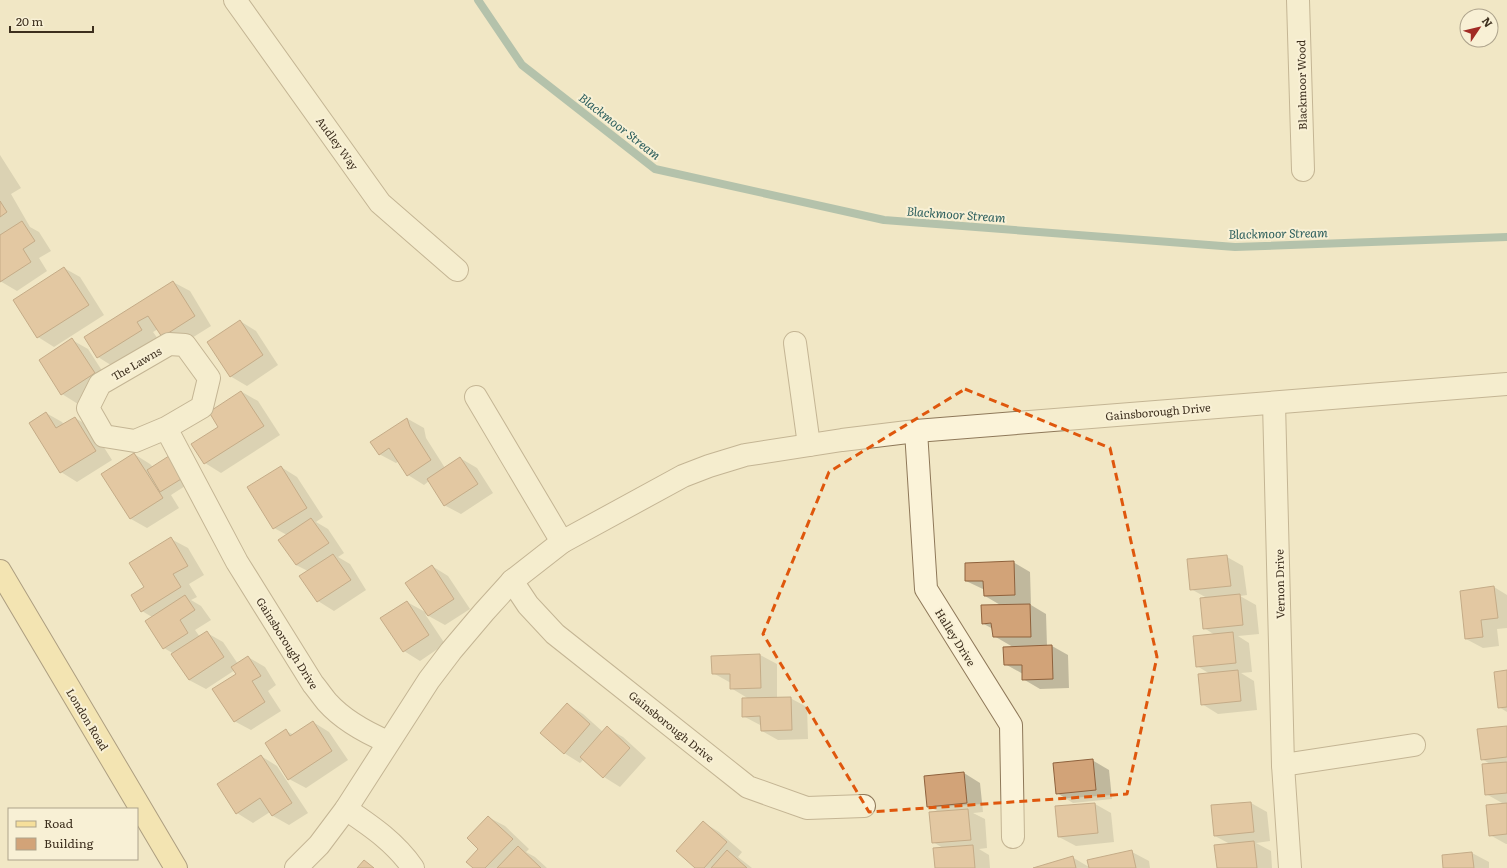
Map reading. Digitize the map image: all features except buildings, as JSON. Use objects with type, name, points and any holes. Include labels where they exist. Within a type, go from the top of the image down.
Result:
[{"type":"main road","name":"London Road","points":[[0,571],[176,868]]},
{"type":"street","name":"Audley Way","points":[[235,0],[380,203],[457,270]]},
{"type":"street","name":"Blackmoor Wood","points":[[1298,0],[1303,170]]},
{"type":"street","points":[[795,343],[809,445]]},
{"type":"street","name":"The Lawns","points":[[169,344],[185,345],[208,378],[202,407],[166,428],[135,441],[104,436],[88,408],[100,384],[169,344]]},
{"type":"street","name":"Gainsborough Drive","points":[[296,868],[319,845],[346,809],[429,680],[484,612],[512,581],[562,542],[683,476],[745,455],[916,431],[1507,384]]},
{"type":"street","points":[[476,397],[562,542]]},
{"type":"street","name":"Vernon Drive","points":[[1274,403],[1283,764],[1290,868]]},
{"type":"street","name":"Gainsborough Drive","points":[[166,428],[237,562],[313,684],[327,702],[361,728],[388,742]]},
{"type":"street","name":"Halley Drive","points":[[916,431],[926,589],[1011,725],[1013,837]]},
{"type":"street","name":"Gainsborough Drive","points":[[512,581],[528,605],[555,634],[748,787],[807,808],[864,806]]},
{"type":"street","points":[[1283,764],[1414,745]]},
{"type":"street","points":[[346,809],[383,835],[402,853],[412,868]]},
{"type":"highlighted area","points":[[965,389],[1110,448],[1157,657],[1127,794],[869,812],[763,634],[829,472]]},
{"type":"waterway","name":"Blackmoor Stream","points":[[478,0],[522,65],[655,169],[884,220],[1235,247],[1507,237]]}]
